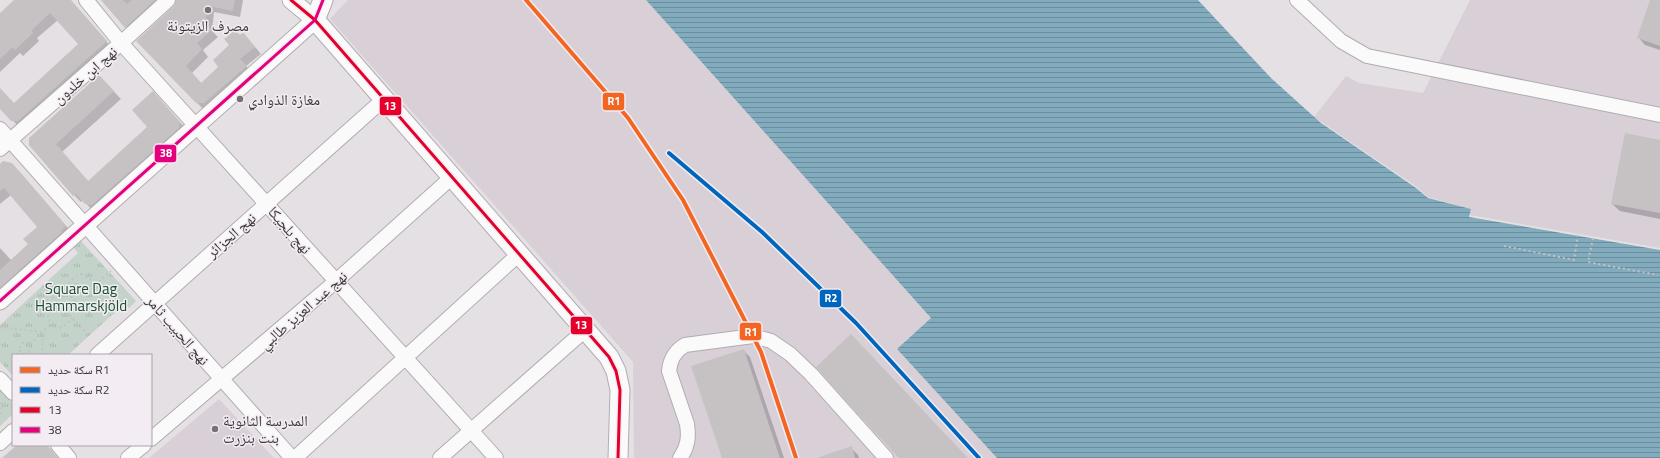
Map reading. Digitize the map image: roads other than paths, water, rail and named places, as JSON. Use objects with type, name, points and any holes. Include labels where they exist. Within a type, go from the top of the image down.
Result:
[{"type":"main road","points":[[323,0],[315,20],[609,358],[616,371],[620,390],[618,458]]},
{"type":"street","name":"نهج بلجيكا","points":[[86,0],[121,43],[267,204],[335,282],[496,458]]},
{"type":"street","name":"نهج ابن خلدون","points":[[0,149],[168,0]]},
{"type":"street","points":[[0,301],[315,20],[292,0]]},
{"type":"street","points":[[1298,0],[1341,41],[1367,56],[1660,115]]},
{"type":"street","name":"نهج الجزائر","points":[[98,354],[384,99]]},
{"type":"street","name":"نهج الحبيب ثامر","points":[[0,129],[155,303],[221,380],[292,458]]},
{"type":"street","name":"نهج عبد العزيز طالبي","points":[[152,438],[335,282],[452,178]]},
{"type":"street","points":[[295,458],[404,357],[519,254]]},
{"type":"street","points":[[440,458],[584,330]]},
{"type":"street","points":[[680,458],[685,452],[689,433],[669,371],[673,355],[678,349],[685,345],[753,336],[771,341],[790,354],[811,374],[886,458]]},
{"type":"street","points":[[0,379],[12,392]]},
{"type":"street","points":[[0,443],[12,432]]},
{"type":"street","points":[[59,446],[69,458]]},
{"type":"street","points":[[128,458],[143,446]]},
{"type":"water","points":[[646,0],[1198,0],[1271,78],[1321,123],[1416,188],[1428,198],[1471,209],[1469,217],[1660,250],[1660,458],[997,458],[897,349],[931,318]]},
{"type":"rail line","name":"R1","points":[[526,0],[628,118],[683,200],[761,352],[796,458]]},
{"type":"rail line","name":"R2","points":[[669,153],[762,232],[856,323],[979,458]]},
{"type":"place","name":"مصرف الزيتونة","points":[[208,10]]},
{"type":"place","name":"مغازة الذوادي","points":[[240,99]]},
{"type":"place","name":"المدرسة الثانوية بنت بنزرت","points":[[215,429]]},
{"type":"park label","name":"Square Dag Hammarskjöld","points":[[81,296]]}]
